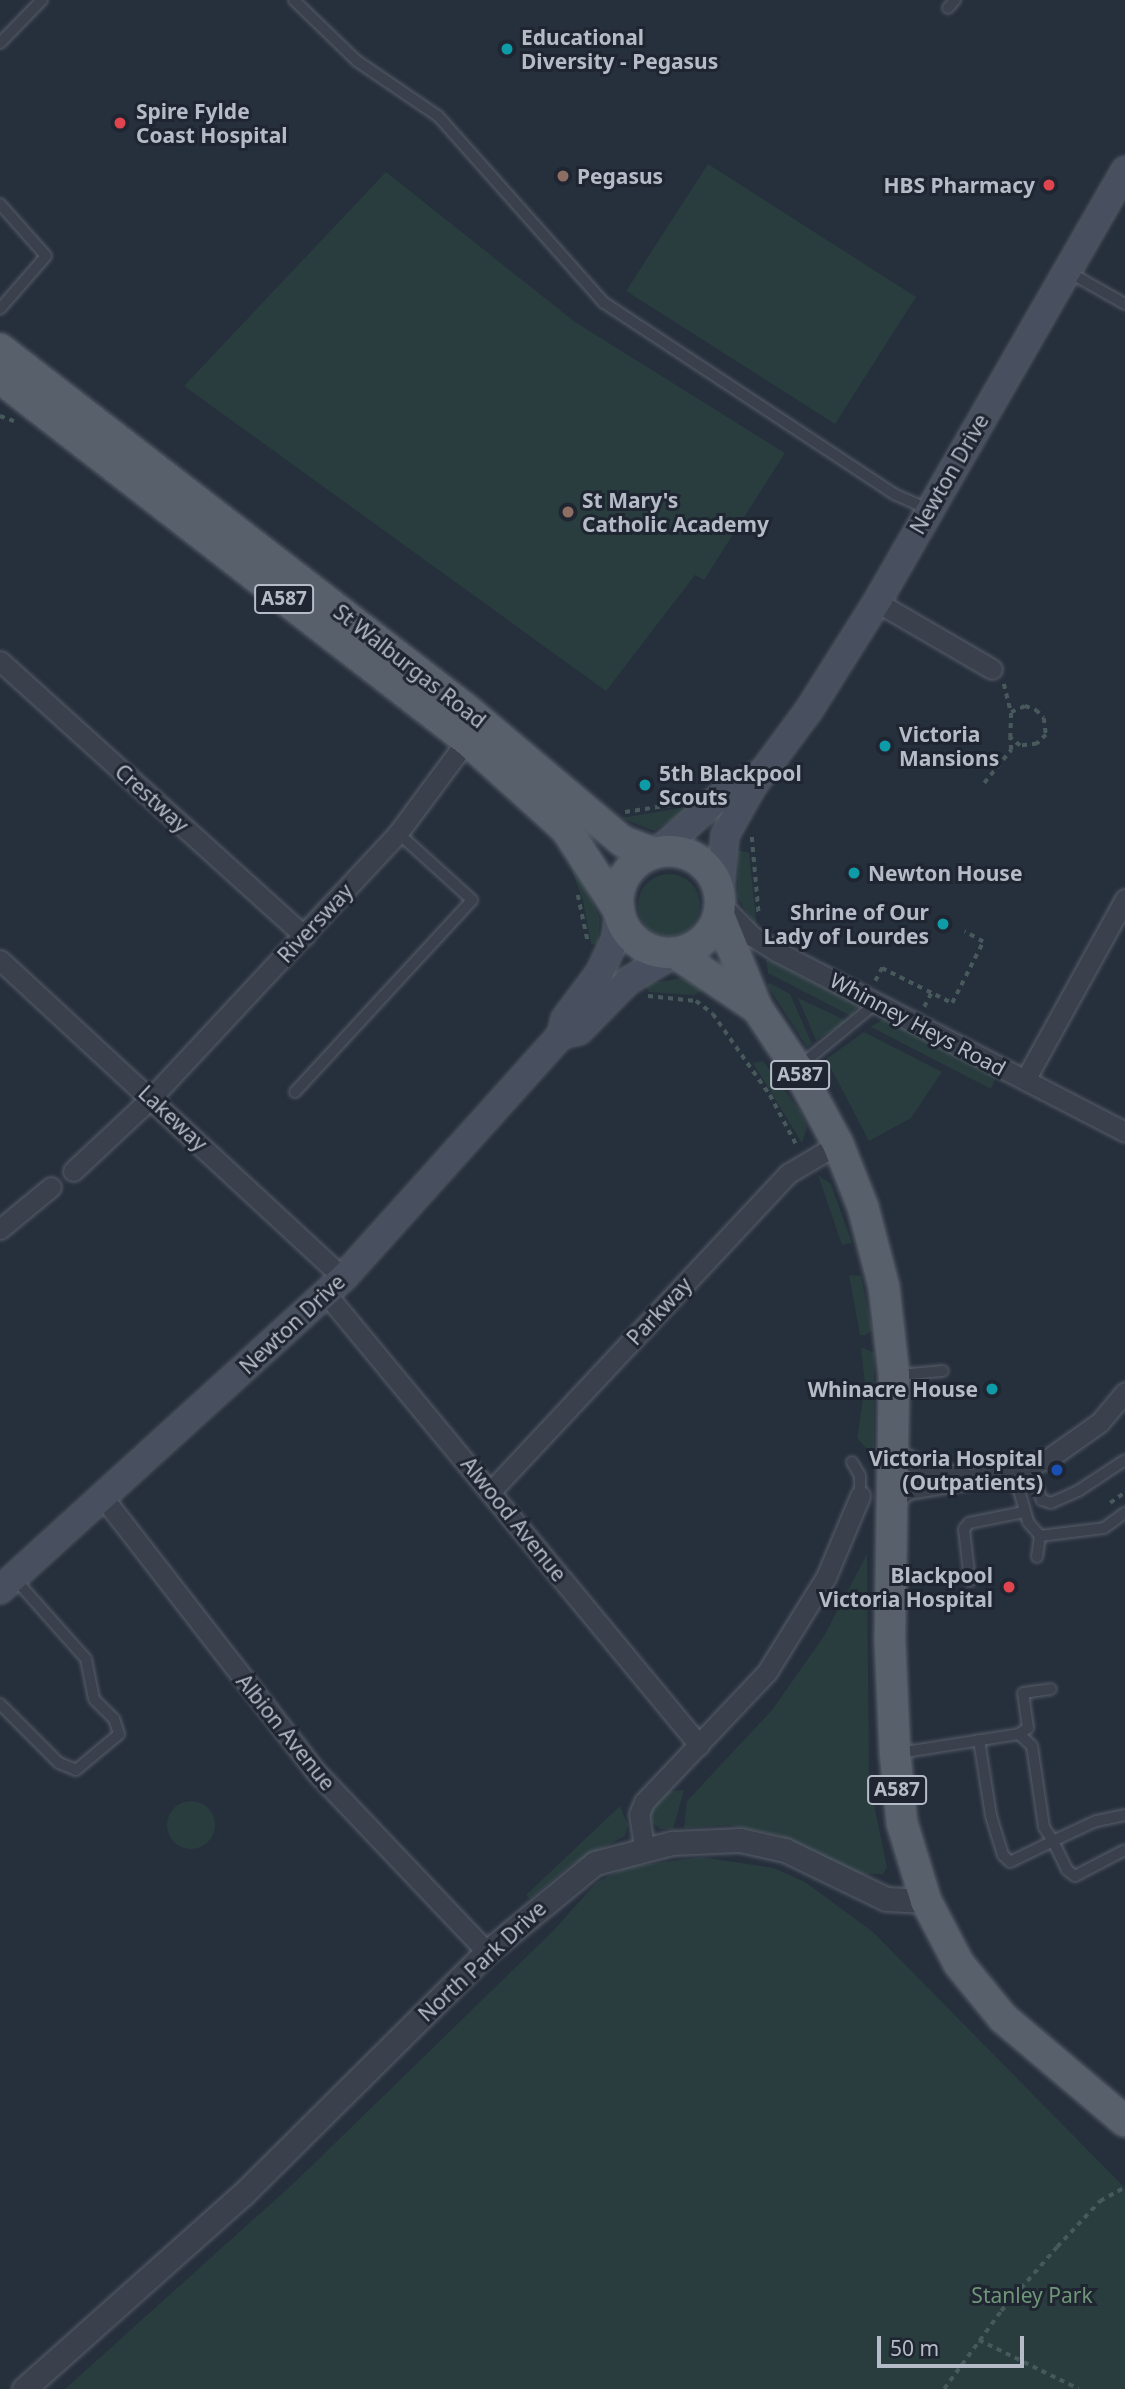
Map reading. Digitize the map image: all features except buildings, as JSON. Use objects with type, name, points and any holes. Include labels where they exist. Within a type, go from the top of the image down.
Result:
[{"type":"main road","name":"Newton Drive","points":[[720,903],[725,835],[763,771],[877,602],[927,509],[1125,170]]},
{"type":"main road","name":"St Walburgas Road","points":[[0,348],[467,710],[622,841],[655,853]]},
{"type":"main road","name":"St Walburgas Road","points":[[0,378],[467,740],[577,842],[619,911]]},
{"type":"main road","name":"Newton Drive","points":[[655,853],[723,794],[763,771]]},
{"type":"main road","points":[[679,852],[697,859],[711,872],[720,903],[706,938],[675,953],[657,951],[636,941],[619,911],[625,876],[655,853],[679,852]]},
{"type":"main road","name":"A587","points":[[720,903],[757,1009],[797,1068],[838,1144],[874,1248],[894,1375],[895,1454],[890,1643],[895,1753],[902,1823],[926,1901],[959,1964],[1003,2018],[1125,2121]]},
{"type":"main road","name":"Newton Drive","points":[[7,1584],[335,1286],[561,1035],[565,1019],[600,972],[611,949],[619,911]]},
{"type":"main road","name":"Newton Drive","points":[[561,1035],[579,1031],[628,981],[675,953]]},
{"type":"main road","name":"A587","points":[[675,953],[757,1009]]},
{"type":"street","points":[[877,602],[997,672]]},
{"type":"street","name":"Crestway","points":[[0,661],[303,936]]},
{"type":"street","name":"Riversway","points":[[73,1171],[152,1097],[398,833],[467,740]]},
{"type":"street","points":[[1025,1080],[1125,899]]},
{"type":"street","name":"Whinney Heys Road","points":[[720,903],[752,936],[778,952],[1125,1132]]},
{"type":"street","name":"Lakeway","points":[[0,960],[152,1097],[335,1286]]},
{"type":"street","name":"Parkway","points":[[491,1491],[805,1160],[838,1144]]},
{"type":"street","points":[[0,1228],[51,1187]]},
{"type":"street","name":"Alwood Avenue","points":[[335,1286],[491,1491],[699,1745]]},
{"type":"street","points":[[894,1499],[908,1489],[1002,1474],[1030,1466],[1082,1437],[1125,1392]]},
{"type":"street","points":[[895,1454],[941,1474],[970,1478]]},
{"type":"street","name":"Albion Avenue","points":[[102,1496],[317,1773],[487,1952]]},
{"type":"street","points":[[643,1848],[639,1814],[644,1802],[767,1672],[800,1623],[826,1577],[860,1496]]},
{"type":"street","name":"North Park Drive","points":[[24,2389],[243,2194],[487,1952],[572,1878],[594,1863],[643,1848],[701,1840],[740,1840],[785,1850],[886,1899],[926,1901]]},
{"type":"lane","points":[[0,43],[42,0]]},
{"type":"lane","points":[[294,0],[357,61],[438,116],[603,302],[894,494],[927,509]]},
{"type":"lane","points":[[0,204],[46,256],[0,309]]},
{"type":"lane","points":[[1067,271],[1125,304]]},
{"type":"lane","points":[[295,1092],[471,900],[398,833]]},
{"type":"lane","points":[[797,1068],[870,1002]]},
{"type":"lane","points":[[894,1375],[943,1371]]},
{"type":"lane","points":[[1030,1466],[1042,1500],[1051,1503],[1078,1491],[1125,1460]]},
{"type":"lane","points":[[852,1462],[860,1476],[860,1496]]},
{"type":"lane","points":[[1002,1474],[1019,1490],[1024,1512],[1040,1536],[1037,1557]]},
{"type":"lane","points":[[970,1581],[964,1529],[970,1522],[1024,1512]]},
{"type":"lane","points":[[1040,1536],[1104,1528],[1125,1513]]},
{"type":"lane","points":[[0,1704],[59,1763],[76,1770],[120,1734],[114,1719],[94,1699],[86,1659],[7,1584]]},
{"type":"lane","points":[[895,1753],[1019,1734],[1027,1728],[1023,1693],[1051,1689]]},
{"type":"lane","points":[[1019,1734],[1032,1746],[1044,1827],[1067,1870],[1075,1876],[1125,1850]]},
{"type":"lane","points":[[979,1740],[991,1816],[1006,1860],[1016,1860],[1096,1821],[1125,1815]]},
{"type":"path","points":[[984,783],[1011,750],[1011,712],[997,672]]},
{"type":"path","points":[[1010,738],[1020,746],[1037,744],[1046,735],[1044,718],[1036,710],[1025,706],[1011,712]]},
{"type":"path","points":[[930,730],[950,740]]},
{"type":"path","points":[[621,813],[680,804]]},
{"type":"path","points":[[753,825],[760,922],[778,952]]},
{"type":"path","points":[[576,888],[589,954]]},
{"type":"path","points":[[870,1002],[882,968],[952,1003],[983,942],[965,932]]},
{"type":"path","points":[[634,999],[676,996],[696,1001],[713,1014],[770,1095],[805,1160]]},
{"type":"path","points":[[944,2389],[979,2340],[1100,2201],[1125,2187]]},
{"type":"path","points":[[979,2340],[1079,2389]]},
{"type":"green space","points":[[708,164],[916,297],[835,424],[626,291]]},
{"type":"green space","points":[[386,172],[575,322],[785,453],[704,580],[695,575],[606,691],[184,386]]},
{"type":"green space","points":[[699,802],[654,831],[621,818],[681,808]]},
{"type":"green space","points":[[738,850],[749,853],[757,928],[738,898]]},
{"type":"green space","points":[[572,857],[600,919],[598,945],[591,944],[583,901],[568,859]]},
{"type":"green space","points":[[669,874],[681,876],[691,883],[698,893],[698,917],[691,927],[681,934],[669,936],[657,934],[647,927],[640,917],[638,905],[640,893],[647,883],[657,876]]},
{"type":"green space","points":[[766,959],[858,1006],[851,1016],[768,973]]},
{"type":"green space","points":[[682,978],[707,988],[694,995],[649,992],[645,984]]},
{"type":"green space","points":[[770,983],[790,994],[812,1044],[807,1047],[767,985]]},
{"type":"green space","points":[[798,998],[847,1021],[816,1040]]},
{"type":"green space","points":[[883,1019],[996,1077],[991,1089],[871,1027]]},
{"type":"green space","points":[[864,1032],[942,1072],[911,1118],[869,1141],[826,1059]]},
{"type":"green space","points":[[763,1061],[800,1111],[807,1127],[802,1143],[753,1063]]},
{"type":"green space","points":[[818,1175],[831,1184],[852,1243],[842,1245]]},
{"type":"green space","points":[[849,1275],[861,1276],[872,1330],[866,1335],[860,1335]]},
{"type":"green space","points":[[861,1347],[874,1353],[874,1457],[857,1438],[865,1386]]},
{"type":"green space","points":[[867,1554],[869,1781],[887,1867],[883,1874],[858,1874],[779,1835],[729,1825],[684,1828],[687,1801],[772,1710],[824,1636]]},
{"type":"green space","points":[[684,1790],[673,1829],[660,1829],[652,1822],[650,1810],[663,1792]]},
{"type":"green space","points":[[191,1801],[208,1808],[215,1825],[208,1842],[191,1849],[174,1842],[167,1825],[174,1808]]},
{"type":"green space","points":[[620,1806],[628,1825],[625,1836],[572,1864],[530,1899],[526,1895]]},
{"type":"green space","name":"Stanley Park","points":[[701,1857],[774,1868],[805,1882],[873,1932],[1125,2188],[1125,2389],[65,2389],[295,2182],[552,1932],[597,1882],[628,1867]]},
{"type":"place","name":"Educational Diversity - Pegasus","points":[[507,49]]},
{"type":"place","name":"Spire Fylde Coast Hospital","points":[[120,123]]},
{"type":"place","name":"Pegasus","points":[[563,176]]},
{"type":"place","name":"HBS Pharmacy","points":[[1049,185]]},
{"type":"place","name":"St Mary's Catholic Academy","points":[[568,512]]},
{"type":"place","name":"Victoria Mansions","points":[[885,746]]},
{"type":"place","name":"5th Blackpool Scouts","points":[[645,785]]},
{"type":"place","name":"Newton House","points":[[854,873]]},
{"type":"place","name":"Shrine of Our Lady of Lourdes","points":[[943,924]]},
{"type":"place","name":"Whinacre House","points":[[992,1389]]},
{"type":"place","name":"Victoria Hospital (Outpatients)","points":[[1057,1470]]},
{"type":"place","name":"Blackpool Victoria Hospital","points":[[1009,1587]]}]
